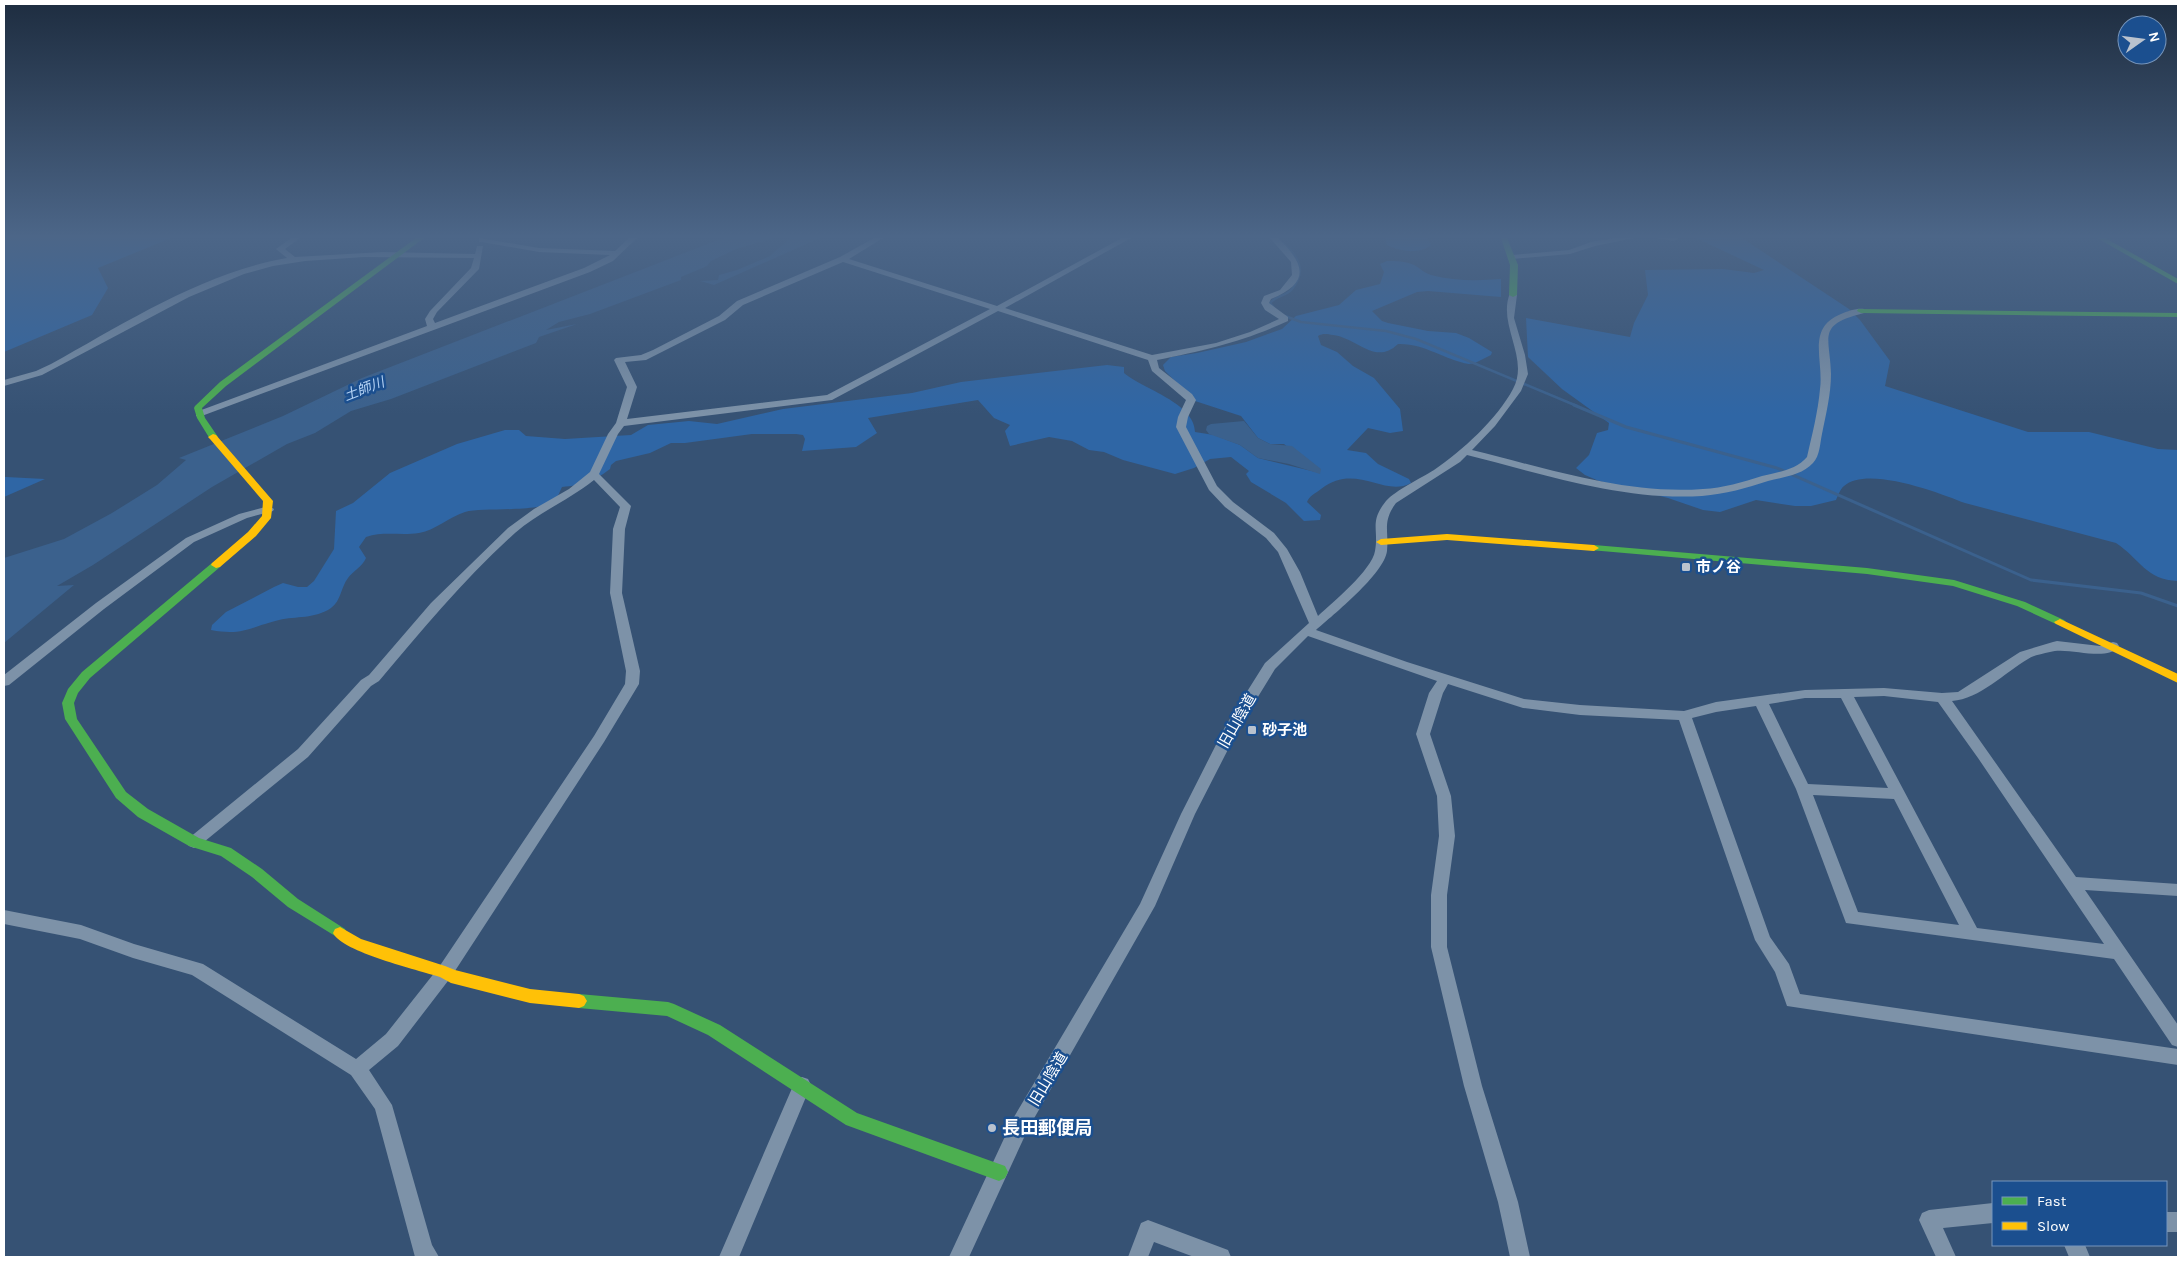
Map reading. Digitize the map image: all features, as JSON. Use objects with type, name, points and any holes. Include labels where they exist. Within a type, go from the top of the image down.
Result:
[{"type":"street","points":[[4,383],[39,373],[160,306],[182,297]]},
{"type":"street","points":[[342,297],[223,384],[198,408],[199,414],[210,433],[268,505],[267,516],[252,534],[86,675],[72,692],[68,703],[72,719],[121,795],[143,813],[194,842],[226,852],[257,873],[293,903],[356,944],[446,972],[451,976],[530,996],[668,1009],[714,1030],[852,1119],[999,1172]]},
{"type":"street","points":[[432,328],[429,319],[434,310],[447,297]]},
{"type":"street","points":[[199,414],[515,297]]},
{"type":"street","points":[[194,842],[303,753],[366,683],[374,678],[435,606],[512,530],[538,511],[573,491],[594,474],[613,434],[621,423],[632,387],[619,360],[643,358],[656,352],[722,318],[740,303],[754,297]]},
{"type":"street","points":[[963,297],[1152,358],[1218,345],[1253,334],[1285,320],[1268,308],[1265,303],[1270,297]]},
{"type":"street","points":[[621,423],[829,398],[1019,297]]},
{"type":"street","name":"旧山陰道","points":[[959,1257],[1022,1123],[1147,906],[1188,814],[1233,725],[1270,666],[1344,600],[1371,569],[1381,552],[1383,513],[1392,501],[1456,460],[1465,452],[1492,424],[1518,389],[1523,374],[1521,355],[1510,318],[1513,297]]},
{"type":"street","points":[[1465,452],[1592,482],[1671,492],[1694,493],[1725,489],[1794,470],[1808,464],[1812,458],[1826,374],[1823,346],[1824,334],[1834,321],[1846,314],[1861,312],[2178,314]]},
{"type":"street","points":[[1152,358],[1155,369],[1189,396],[1191,400],[1183,417],[1181,427],[1194,449],[1208,483],[1222,499],[1277,542],[1294,570],[1310,615],[1312,628],[1445,679],[1523,703],[1580,710],[1684,716],[1716,707],[1805,694],[1884,692],[1942,698],[1962,696],[2025,655],[2057,645],[2102,650],[2113,646]]},
{"type":"street","points":[[357,1069],[392,1040],[446,972],[612,719],[632,684],[633,671],[616,593],[619,528],[626,506],[594,474]]},
{"type":"street","points":[[4,682],[100,606],[190,540],[268,505]]},
{"type":"street","points":[[1381,542],[1447,537],[1482,538],[1867,571],[1954,583],[2022,604],[2113,646],[2178,679]]},
{"type":"street","points":[[1445,679],[1436,692],[1423,734],[1444,796],[1447,836],[1439,895],[1439,947],[1473,1086],[1508,1202],[1520,1257]]},
{"type":"street","points":[[1845,692],[1971,932]]},
{"type":"street","points":[[1942,698],[2178,1039]]},
{"type":"street","points":[[1760,700],[1803,789],[1852,918],[1971,932],[2118,953]]},
{"type":"street","points":[[1684,716],[1763,940],[1783,969],[1793,1001],[2178,1057]]},
{"type":"street","points":[[1803,789],[1897,794]]},
{"type":"street","points":[[2070,882],[2178,890]]},
{"type":"street","points":[[4,917],[81,932],[133,951],[197,969],[357,1069],[383,1105],[424,1251],[429,1257]]},
{"type":"street","points":[[729,1257],[802,1085]]},
{"type":"street","points":[[1946,1257],[1929,1220],[1992,1212]]},
{"type":"street","points":[[1138,1257],[1148,1230],[1221,1257]]},
{"type":"shaded area","points":[[4,297],[103,297],[92,315],[4,352]]},
{"type":"shaded area","points":[[1348,297],[1406,297],[1372,311],[1382,321],[1388,323],[1428,331],[1456,333],[1469,338],[1492,352],[1491,355],[1469,364],[1408,344],[1398,344],[1390,350],[1374,352],[1342,337],[1327,334],[1318,336],[1321,345],[1337,352],[1353,366],[1374,378],[1400,409],[1403,431],[1390,433],[1368,428],[1347,450],[1366,453],[1378,464],[1409,479],[1411,483],[1401,486],[1390,486],[1358,479],[1334,482],[1321,489],[1309,498],[1307,502],[1321,515],[1320,520],[1304,521],[1286,503],[1251,482],[1246,474],[1249,471],[1231,457],[1210,459],[1194,468],[1175,474],[1123,460],[1104,452],[1089,450],[1072,441],[1049,437],[1010,446],[1005,431],[1010,425],[994,418],[978,400],[868,418],[877,433],[856,447],[802,451],[805,439],[803,435],[796,434],[752,434],[685,443],[671,443],[650,453],[616,461],[611,465],[610,469],[587,482],[562,487],[555,500],[539,507],[465,512],[419,533],[379,534],[366,537],[359,547],[366,558],[348,578],[337,602],[325,612],[279,620],[246,630],[222,632],[211,630],[212,625],[226,612],[274,587],[283,583],[307,587],[314,581],[334,549],[336,511],[353,503],[390,473],[457,444],[505,430],[519,430],[526,436],[565,439],[631,435],[648,425],[689,421],[717,424],[783,409],[912,393],[961,382],[1107,365],[1124,367],[1124,373],[1178,405],[1193,422],[1195,432],[1214,435],[1240,445],[1258,458],[1320,473],[1284,444],[1270,444],[1258,438],[1241,416],[1195,401],[1165,371],[1163,365],[1171,357],[1246,342],[1282,329],[1296,316],[1339,305]]},
{"type":"shaded area","points":[[1647,297],[1831,297],[1849,309],[1860,320],[1890,361],[1885,386],[2028,432],[2089,432],[2158,449],[2178,450],[2178,581],[2167,580],[2151,573],[2116,543],[1965,503],[1904,483],[1869,478],[1855,480],[1843,487],[1836,500],[1811,506],[1795,506],[1756,500],[1720,512],[1703,510],[1668,498],[1599,481],[1585,475],[1576,468],[1589,455],[1597,433],[1608,430],[1609,423],[1562,389],[1528,357],[1526,318],[1630,337],[1634,323]]},
{"type":"shaded area","points":[[4,477],[6,477],[45,479],[4,497]]},
{"type":"water","name":"土師川","points":[[571,297],[636,297],[590,314],[559,322],[546,330],[577,324],[539,337],[536,343],[391,399],[351,411],[315,433],[287,444],[212,487],[93,565],[57,586],[74,585],[4,643],[4,558],[64,539],[112,513],[157,485],[186,460],[179,458],[283,416],[362,378]]},
{"type":"water","points":[[1244,421],[1258,438],[1270,444],[1292,446],[1321,469],[1320,474],[1289,464],[1258,458],[1240,445],[1209,434],[1206,430],[1207,426],[1211,424]]},
{"type":"waterway","points":[[1274,308],[1270,303],[1278,297]]},
{"type":"waterway","points":[[1285,316],[1301,322],[1386,331],[1416,339],[1577,406]]},
{"type":"waterway","points":[[1574,405],[1626,427],[1777,468],[2031,580],[2141,593],[2178,606]]},
{"type":"traffic: fast","points":[[213,437],[201,418],[198,408],[223,384],[341,297]]},
{"type":"traffic: fast","points":[[1861,311],[2178,315]]},
{"type":"traffic: fast","points":[[1594,548],[1867,571],[1954,583],[2021,604],[2060,622]]},
{"type":"traffic: fast","points":[[216,565],[86,675],[72,692],[68,703],[71,719],[121,795],[143,813],[194,842],[226,852],[257,873],[293,903],[340,933]]},
{"type":"traffic: fast","points":[[579,1001],[668,1009],[714,1030],[852,1119],[999,1172]]},
{"type":"traffic: slow","points":[[213,437],[268,501],[267,516],[252,534],[216,565]]},
{"type":"traffic: slow","points":[[1381,542],[1447,537],[1594,548]]},
{"type":"traffic: slow","points":[[2060,622],[2178,679]]},
{"type":"traffic: slow","points":[[340,933],[356,944],[445,972],[451,976],[530,996],[579,1001]]},
{"type":"place","name":"市ノ谷","points":[[1686,567]]},
{"type":"place","name":"砂子池","points":[[1252,730]]},
{"type":"place","name":"長田郵便局","points":[[992,1128]]}]
